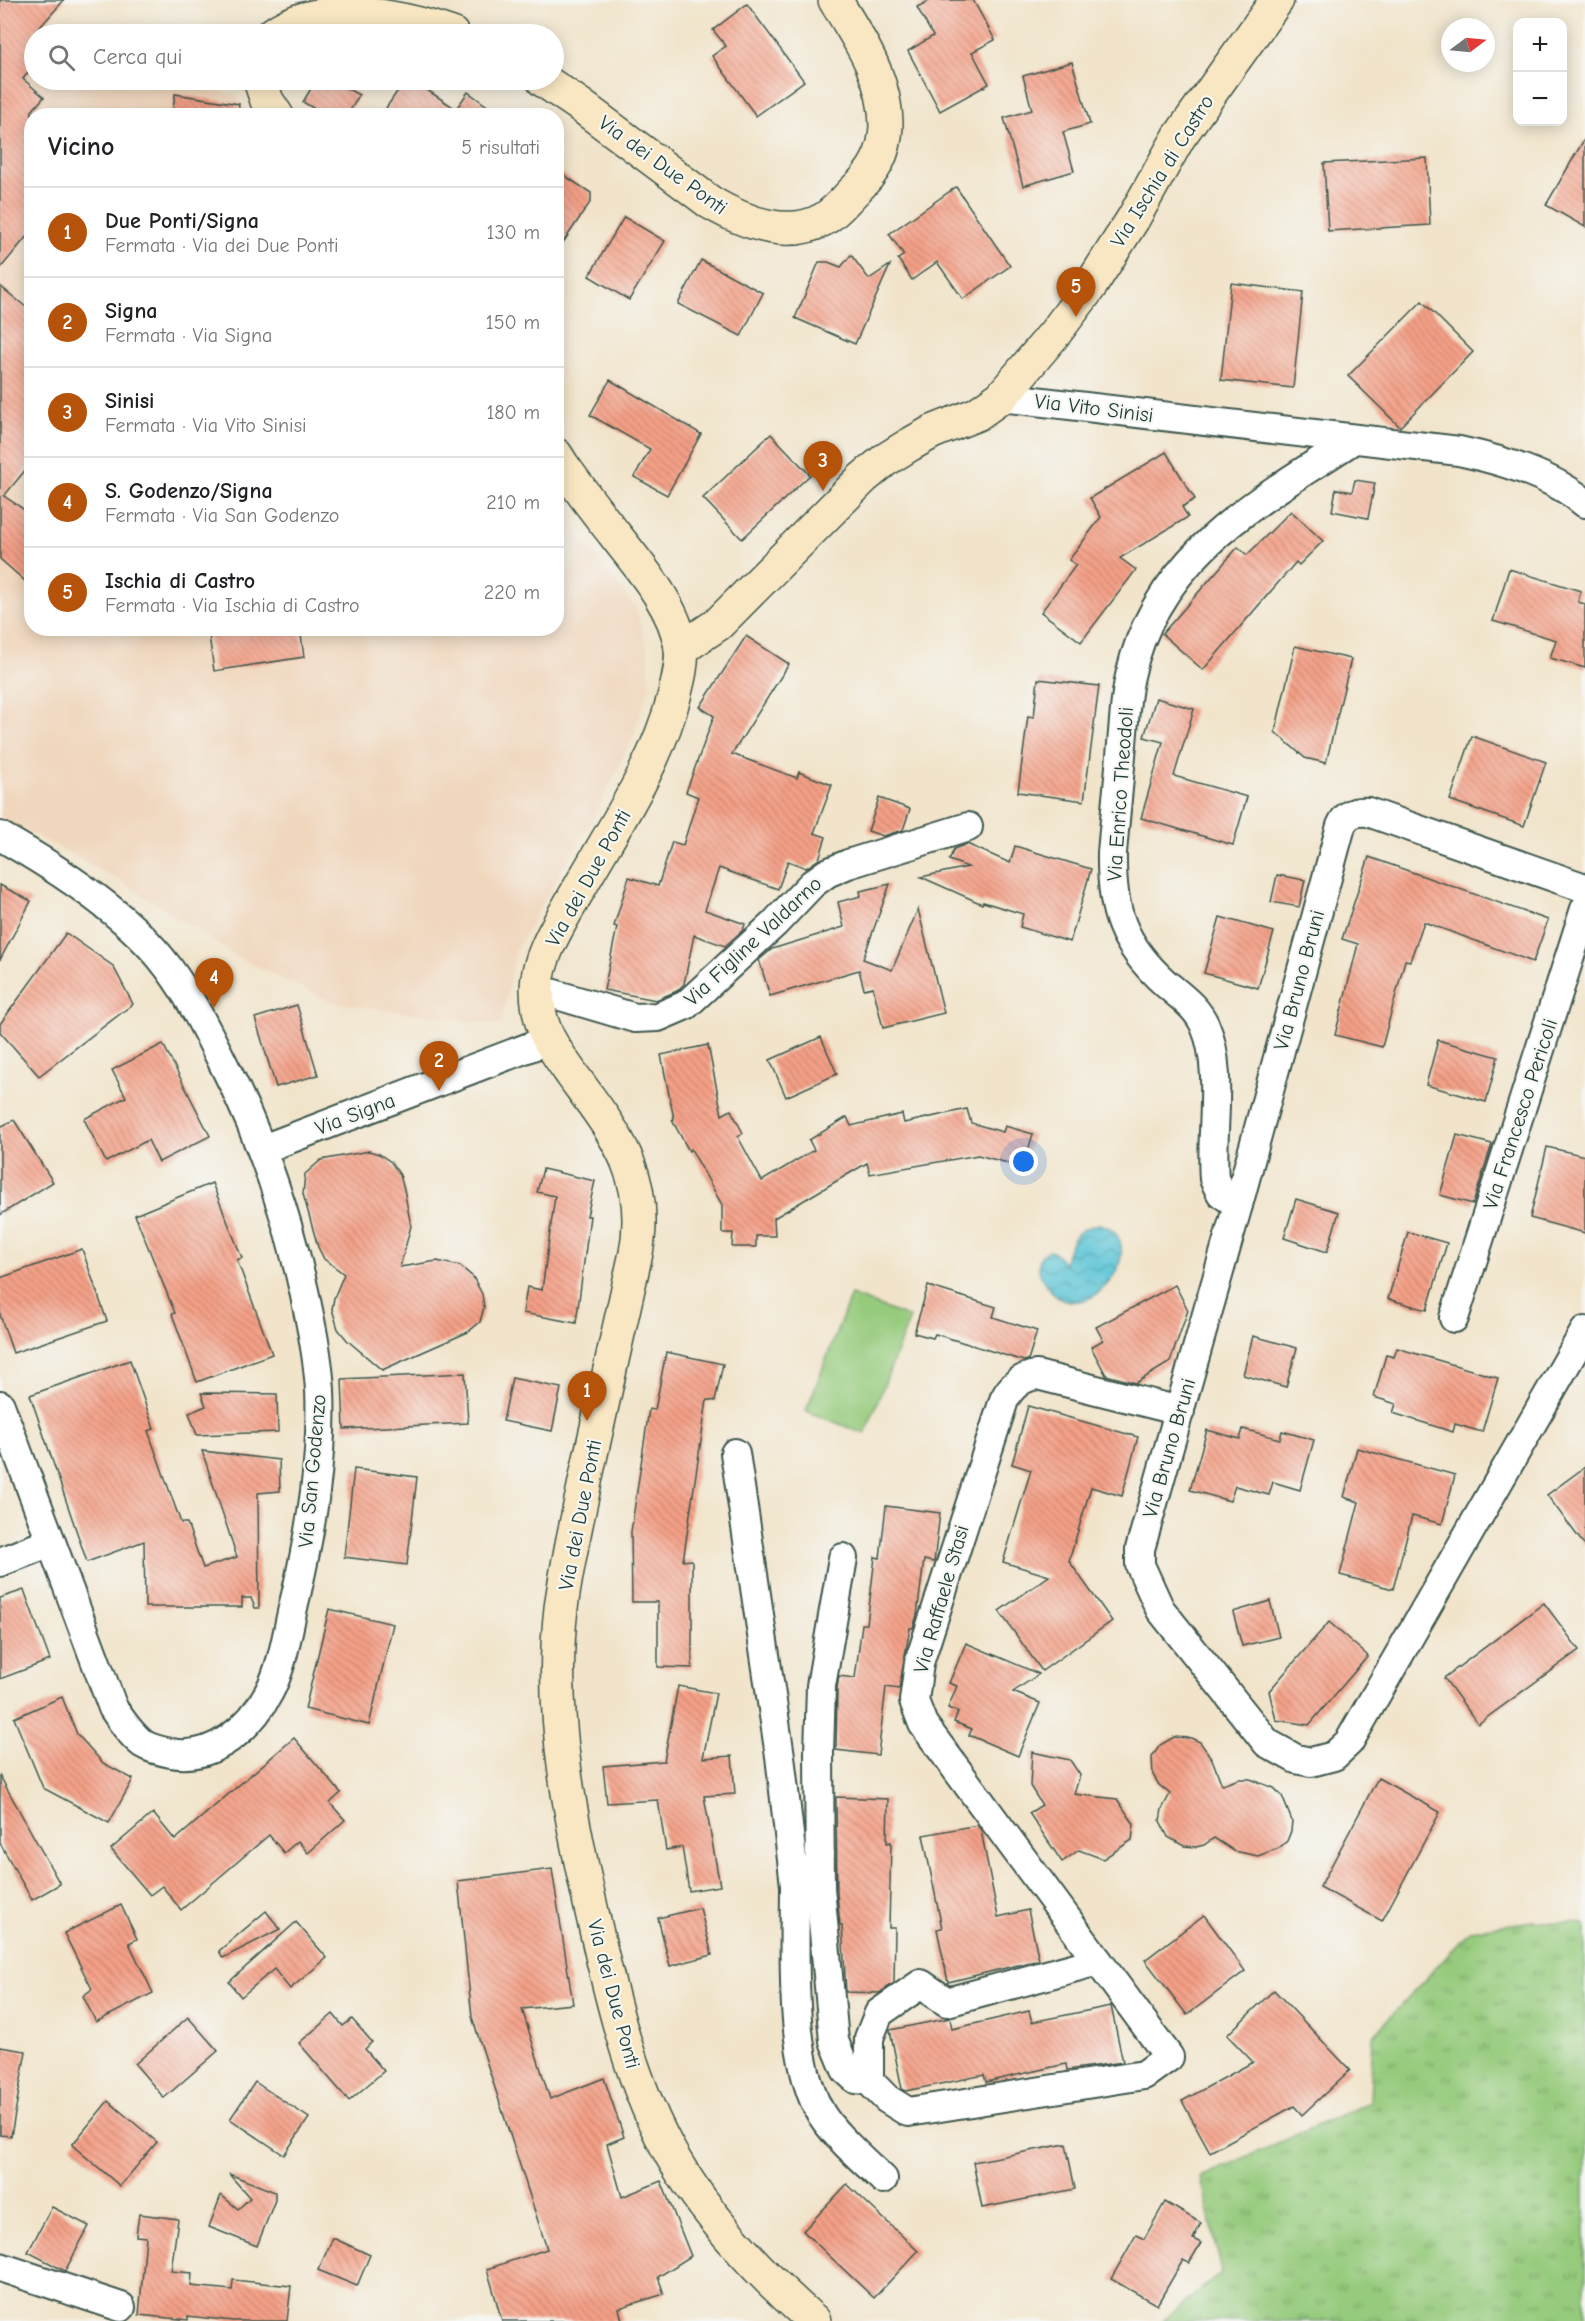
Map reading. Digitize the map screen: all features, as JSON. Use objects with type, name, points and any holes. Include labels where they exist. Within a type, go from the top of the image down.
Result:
[{"type":"street","name":"Via dei Due Ponti","points":[[558,90],[726,212],[747,222],[763,226],[789,228],[806,225],[828,217],[868,178],[881,156],[885,136],[884,105],[877,77],[866,52],[835,0]]},
{"type":"street","name":"Via Ischia di Castro","points":[[1001,397],[1055,333],[1091,285],[1133,219],[1179,137],[1277,0]]},
{"type":"street","points":[[285,24],[301,14],[326,6],[346,5],[356,5],[419,24]]},
{"type":"street","points":[[263,90],[272,108]]},
{"type":"street","name":"Via Vito Sinisi","points":[[1001,397],[1459,451],[1526,470],[1585,503]]},
{"type":"street","points":[[681,649],[718,624],[863,478],[885,460],[932,432],[977,414],[1001,397]]},
{"type":"street","name":"Via Enrico Theodoli","points":[[1238,1205],[1221,1193],[1214,1179],[1214,1061],[1206,1026],[1194,1008],[1163,981],[1134,950],[1117,910],[1112,853],[1126,697],[1134,657],[1148,621],[1160,599],[1192,557],[1250,507],[1354,439]]},
{"type":"street","name":"Via dei Due Ponti","points":[[564,469],[647,578],[669,613],[681,649],[675,692],[659,742],[622,816],[557,927],[542,961],[537,989],[540,1018],[548,1040],[604,1118],[621,1148],[634,1180],[640,1214],[636,1253],[574,1535],[561,1608],[558,1650],[565,1762],[584,1877],[620,2028],[637,2080],[661,2134],[693,2189],[724,2229],[768,2279],[814,2321]]},
{"type":"street","name":"Via Bruno Bruni","points":[[1585,888],[1373,814],[1357,811],[1349,814],[1341,826],[1238,1205],[1140,1549],[1140,1565],[1160,1609],[1260,1737],[1274,1748],[1303,1762],[1322,1761],[1339,1752],[1359,1728],[1585,1331]]},
{"type":"street","name":"Via Figline Valdarno","points":[[537,989],[635,1018],[647,1019],[668,1014],[695,998],[774,924],[812,884],[827,873],[848,864],[968,827]]},
{"type":"street","name":"Via San Godenzo","points":[[0,836],[99,902],[130,927],[161,958],[202,1021],[242,1100],[263,1149],[285,1215],[312,1328],[319,1374],[320,1416],[311,1516],[307,1547],[273,1685],[248,1723],[219,1745],[193,1755],[160,1751],[143,1743],[122,1721],[108,1698],[0,1405]]},
{"type":"street","name":"Via Francesco Pericoli","points":[[1454,1318],[1585,909]]},
{"type":"street","name":"Via Signa","points":[[263,1149],[548,1040]]},
{"type":"street","name":"Via Raffaele Stasi","points":[[869,2081],[887,2099],[908,2112],[1144,2075],[1169,2056],[923,1724],[916,1709],[914,1692],[919,1663],[964,1520],[1004,1400],[1012,1387],[1023,1379],[1037,1375],[1180,1411]]},
{"type":"street","points":[[735,1453],[780,1756],[808,1887],[834,2041],[846,2070],[856,2079],[869,2081],[869,2038],[879,2013],[921,1984],[947,2002],[1098,1961]]},
{"type":"street","points":[[0,1562],[51,1542]]},
{"type":"street","points":[[843,1557],[820,1686],[808,1887],[795,1974],[799,2039],[809,2089],[819,2110],[854,2152],[883,2179]]},
{"type":"street","points":[[0,2267],[121,2307]]},
{"type":"shaded area","points":[[0,0],[24,55],[24,90],[205,90],[235,94],[244,108],[24,108],[24,636],[564,636],[564,516],[636,608],[648,650],[650,686],[631,742],[588,827],[516,949],[501,1025],[334,1003],[239,958],[121,881],[0,816]]},
{"type":"green space","points":[[851,1295],[910,1318],[865,1434],[806,1411]]},
{"type":"green space","points":[[1534,1921],[1585,1924],[1585,2321],[1163,2321],[1222,2272],[1201,2177],[1370,2102],[1373,2036],[1470,1930]]},
{"type":"water","points":[[1099,1224],[1115,1233],[1121,1247],[1119,1264],[1110,1280],[1097,1294],[1081,1301],[1063,1299],[1042,1279],[1039,1268],[1041,1256],[1048,1251],[1054,1252],[1064,1265],[1068,1250],[1078,1233]]},
{"type":"building","points":[[0,0],[64,0],[43,24],[24,24],[24,90],[36,90],[44,97],[35,108],[24,108],[24,240],[0,269]]},
{"type":"building","points":[[931,0],[973,0],[995,40],[972,52],[989,84],[940,111],[908,51],[933,36],[917,7]]},
{"type":"building","points":[[747,4],[804,81],[756,116],[712,56],[726,46],[713,30]]},
{"type":"building","points":[[1072,62],[1090,124],[1063,132],[1074,171],[1023,186],[1004,118],[1032,110],[1023,76]]},
{"type":"building","points":[[310,90],[350,90],[359,95],[352,108],[313,108],[303,102]]},
{"type":"building","points":[[398,90],[427,90],[454,108],[386,108]]},
{"type":"building","points":[[468,92],[490,108],[457,108]]},
{"type":"building","points":[[175,94],[239,104],[239,108],[173,108]]},
{"type":"building","points":[[1585,138],[1585,227],[1546,205]]},
{"type":"building","points":[[1427,158],[1430,225],[1328,231],[1324,163]]},
{"type":"building","points":[[564,175],[591,193],[591,201],[564,241]]},
{"type":"building","points":[[956,187],[1010,266],[963,299],[937,262],[912,280],[898,259],[904,255],[889,234]]},
{"type":"building","points":[[624,217],[665,241],[629,300],[589,276]]},
{"type":"building","points":[[851,255],[869,279],[890,265],[855,344],[795,318],[819,262],[828,262],[841,267]]},
{"type":"building","points":[[701,260],[763,293],[741,336],[678,304]]},
{"type":"building","points":[[1231,283],[1303,292],[1293,388],[1221,380]]},
{"type":"building","points":[[0,286],[24,306],[24,472],[4,496],[24,510],[24,580],[0,559]]},
{"type":"building","points":[[1422,301],[1473,352],[1400,427],[1348,376]]},
{"type":"building","points":[[610,380],[701,434],[667,495],[634,477],[650,449],[590,415]]},
{"type":"building","points":[[771,434],[810,475],[742,539],[703,498]]},
{"type":"building","points":[[1166,452],[1195,499],[1182,507],[1188,517],[1120,558],[1136,570],[1081,642],[1041,612],[1076,565],[1069,560],[1101,517],[1090,498]]},
{"type":"building","points":[[1355,480],[1375,483],[1368,518],[1332,511],[1336,489],[1352,492]]},
{"type":"building","points":[[1291,511],[1323,541],[1299,565],[1296,562],[1203,670],[1162,634],[1238,547],[1247,555]]},
{"type":"building","points":[[1509,569],[1581,591],[1578,602],[1585,604],[1585,668],[1550,658],[1556,640],[1493,621]]},
{"type":"building","points":[[209,636],[301,636],[304,657],[214,671]]},
{"type":"building","points":[[746,636],[789,664],[732,754],[797,778],[799,772],[832,785],[814,833],[826,837],[819,859],[806,868],[788,861],[778,889],[719,868],[705,910],[745,924],[743,930],[725,946],[694,935],[684,984],[677,991],[656,1000],[604,990],[617,927],[614,926],[629,877],[658,886],[672,842],[683,845],[698,797],[686,792],[714,716],[700,707]]},
{"type":"building","points":[[1295,646],[1351,659],[1326,763],[1305,758],[1275,732]]},
{"type":"building","points":[[1038,679],[1099,686],[1084,801],[1018,792],[1028,716],[1034,717]]},
{"type":"building","points":[[1156,698],[1194,709],[1174,776],[1247,797],[1233,845],[1141,818],[1163,742],[1144,737]]},
{"type":"building","points":[[1472,736],[1546,762],[1524,826],[1450,800]]},
{"type":"building","points":[[879,798],[910,809],[903,830],[883,836],[868,831]]},
{"type":"building","points":[[967,844],[1010,863],[1015,846],[1091,869],[1070,942],[1020,927],[1023,914],[983,902],[982,904],[921,877],[968,867],[949,860],[954,849]]},
{"type":"building","points":[[1369,857],[1548,920],[1533,962],[1424,922],[1410,961],[1405,960],[1382,1047],[1335,1035],[1358,944],[1342,939]]},
{"type":"building","points":[[1277,875],[1305,880],[1299,907],[1271,902]]},
{"type":"building","points":[[890,884],[863,959],[892,970],[918,909],[944,1013],[883,1028],[873,987],[864,989],[859,970],[770,996],[759,960],[772,949],[844,927],[838,902],[861,896],[860,891]]},
{"type":"building","points":[[0,885],[31,901],[0,960]]},
{"type":"building","points":[[1220,917],[1274,932],[1258,988],[1204,973]]},
{"type":"building","points":[[66,933],[113,966],[133,1004],[39,1076],[0,1032],[0,1024]]},
{"type":"building","points":[[297,1005],[318,1075],[276,1087],[255,1018]]},
{"type":"building","points":[[821,1037],[837,1074],[786,1097],[770,1060]]},
{"type":"building","points":[[1438,1040],[1498,1057],[1486,1102],[1426,1085]]},
{"type":"building","points":[[163,1044],[210,1136],[159,1162],[148,1140],[106,1162],[84,1119],[126,1097],[112,1070]]},
{"type":"building","points":[[708,1045],[722,1115],[731,1110],[743,1133],[738,1137],[762,1181],[814,1150],[809,1140],[847,1117],[851,1126],[902,1114],[904,1123],[967,1109],[971,1123],[1003,1132],[1005,1126],[1033,1134],[1023,1167],[978,1155],[870,1174],[867,1163],[774,1218],[775,1236],[756,1236],[756,1247],[732,1247],[733,1233],[722,1233],[722,1205],[672,1120],[674,1119],[661,1055]]},
{"type":"building","points":[[14,1120],[53,1182],[0,1215],[0,1127]]},
{"type":"building","points":[[1457,1135],[1492,1144],[1473,1204],[1440,1195]]},
{"type":"building","points":[[1547,1147],[1585,1156],[1585,1233],[1530,1218]]},
{"type":"building","points":[[369,1151],[391,1162],[400,1175],[404,1189],[411,1226],[400,1267],[437,1261],[460,1266],[473,1277],[482,1294],[484,1307],[480,1322],[468,1332],[382,1370],[347,1340],[338,1329],[332,1309],[344,1274],[324,1259],[318,1247],[303,1194],[305,1174],[321,1160]]},
{"type":"building","points":[[543,1169],[595,1181],[587,1216],[590,1216],[576,1323],[523,1313],[527,1287],[542,1290],[555,1196],[537,1192]]},
{"type":"building","points":[[212,1183],[242,1258],[237,1260],[272,1354],[197,1382],[172,1314],[175,1313],[135,1215]]},
{"type":"building","points":[[1296,1199],[1339,1212],[1327,1252],[1284,1238]]},
{"type":"building","points":[[1408,1232],[1447,1243],[1427,1310],[1388,1299]]},
{"type":"building","points":[[82,1249],[107,1321],[13,1353],[0,1315],[0,1278]]},
{"type":"building","points":[[1175,1285],[1188,1310],[1170,1362],[1136,1383],[1106,1375],[1091,1347],[1103,1340],[1096,1327]]},
{"type":"building","points":[[928,1286],[996,1307],[993,1317],[1037,1331],[1028,1360],[1024,1361],[935,1334],[933,1338],[914,1333]]},
{"type":"building","points":[[1253,1336],[1297,1348],[1286,1387],[1243,1375]]},
{"type":"building","points":[[1397,1348],[1498,1378],[1482,1432],[1455,1424],[1453,1432],[1393,1413],[1396,1404],[1374,1397],[1386,1355],[1394,1357]]},
{"type":"building","points":[[666,1352],[723,1364],[715,1401],[707,1400],[683,1561],[692,1560],[692,1668],[658,1667],[658,1602],[632,1602],[631,1532],[649,1409],[655,1410]]},
{"type":"building","points":[[130,1360],[154,1429],[148,1431],[181,1523],[187,1523],[203,1568],[237,1557],[202,1451],[279,1460],[280,1491],[258,1493],[259,1608],[255,1608],[251,1598],[242,1598],[242,1607],[145,1607],[144,1541],[87,1562],[30,1395]]},
{"type":"building","points":[[465,1373],[468,1423],[344,1429],[342,1379]]},
{"type":"building","points":[[512,1378],[561,1388],[552,1431],[503,1421]]},
{"type":"building","points":[[201,1393],[277,1394],[278,1432],[197,1435],[189,1413],[206,1406]]},
{"type":"building","points":[[1028,1406],[1138,1437],[1122,1496],[1091,1487],[1069,1561],[1112,1621],[1042,1671],[999,1611],[1049,1576],[1003,1562],[1031,1470],[1012,1464]]},
{"type":"building","points":[[1243,1429],[1280,1439],[1282,1431],[1314,1440],[1300,1490],[1273,1482],[1269,1495],[1235,1486],[1230,1501],[1190,1490],[1207,1430],[1240,1439]]},
{"type":"building","points":[[1357,1448],[1455,1475],[1442,1524],[1412,1516],[1393,1589],[1340,1575],[1359,1502],[1344,1497]]},
{"type":"building","points":[[1585,1467],[1585,1546],[1547,1495]]},
{"type":"building","points":[[354,1469],[417,1477],[407,1565],[344,1557]]},
{"type":"building","points":[[886,1506],[940,1513],[934,1562],[924,1560],[917,1615],[913,1628],[910,1628],[899,1689],[886,1687],[878,1755],[836,1750],[837,1688],[839,1676],[855,1678],[862,1624],[867,1624],[875,1557],[880,1558]]},
{"type":"building","points":[[24,1590],[50,1660],[0,1679],[0,1598]]},
{"type":"building","points":[[1270,1601],[1279,1637],[1242,1646],[1233,1612]]},
{"type":"building","points":[[1544,1603],[1579,1650],[1478,1724],[1444,1678]]},
{"type":"building","points":[[329,1609],[393,1624],[369,1725],[305,1709]]},
{"type":"building","points":[[1329,1622],[1368,1656],[1309,1725],[1276,1720],[1269,1691]]},
{"type":"building","points":[[966,1643],[1039,1674],[1013,1692],[1040,1703],[1018,1756],[969,1735],[972,1729],[954,1722],[958,1712],[948,1708],[957,1686],[949,1683]]},
{"type":"building","points":[[678,1686],[716,1693],[703,1758],[732,1756],[735,1794],[704,1796],[720,1886],[689,1891],[682,1847],[666,1850],[658,1800],[607,1803],[603,1766],[664,1761]]},
{"type":"building","points":[[62,1697],[77,1734],[103,1763],[133,1779],[109,1823],[43,1788],[14,1718]]},
{"type":"building","points":[[1174,1737],[1191,1738],[1200,1742],[1212,1759],[1222,1785],[1239,1779],[1250,1779],[1274,1788],[1282,1796],[1292,1821],[1287,1841],[1279,1848],[1258,1856],[1234,1851],[1214,1838],[1196,1847],[1184,1846],[1168,1837],[1160,1821],[1162,1809],[1170,1794],[1159,1785],[1153,1775],[1152,1757],[1160,1745]]},
{"type":"building","points":[[294,1738],[341,1793],[330,1803],[345,1820],[308,1853],[298,1841],[284,1853],[269,1835],[181,1910],[162,1886],[150,1895],[111,1849],[153,1813],[175,1840]]},
{"type":"building","points":[[1032,1752],[1070,1760],[1080,1775],[1074,1794],[1117,1799],[1134,1824],[1132,1840],[1103,1859],[1079,1850],[1062,1862],[1029,1813],[1042,1805],[1030,1786]]},
{"type":"building","points":[[0,1776],[60,1884],[32,1900],[0,1843]]},
{"type":"building","points":[[1378,1778],[1440,1812],[1382,1921],[1320,1887]]},
{"type":"building","points":[[836,1797],[888,1799],[887,1843],[891,1842],[889,1928],[895,1928],[894,1983],[879,1993],[846,1992],[842,1925],[840,1925],[837,1894]]},
{"type":"building","points":[[977,1825],[981,1830],[998,1917],[1028,1910],[1039,1960],[948,1982],[937,1929],[942,1928],[923,1835]]},
{"type":"building","points":[[552,1869],[573,2004],[522,2009],[550,2099],[604,2078],[624,2137],[607,2144],[622,2197],[661,2181],[691,2256],[658,2277],[664,2294],[619,2308],[622,2321],[502,2321],[487,2269],[547,2249],[472,2017],[458,1881]]},
{"type":"building","points":[[121,1905],[137,1939],[129,1943],[153,1993],[96,2022],[83,1996],[92,1989],[64,1933]]},
{"type":"building","points":[[700,1908],[712,1955],[670,1966],[658,1918]]},
{"type":"building","points":[[266,1911],[280,1929],[223,1958],[219,1951]]},
{"type":"building","points":[[1204,1915],[1245,1971],[1187,2015],[1145,1960]]},
{"type":"building","points":[[296,1922],[327,1958],[290,1989],[274,1969],[241,1997],[229,1982]]},
{"type":"building","points":[[1274,1990],[1350,2070],[1302,2115],[1294,2106],[1210,2152],[1182,2101],[1253,2062],[1227,2035]]},
{"type":"building","points":[[1111,2006],[1123,2062],[1067,2070],[1066,2064],[986,2082],[984,2075],[906,2091],[902,2089],[890,2030],[950,2018],[952,2029],[1029,2011],[1032,2022]]},
{"type":"building","points":[[333,2014],[343,2026],[352,2019],[372,2042],[365,2049],[384,2071],[349,2101],[299,2043]]},
{"type":"building","points":[[188,2017],[218,2051],[164,2098],[135,2064]]},
{"type":"building","points":[[0,2047],[26,2051],[11,2136],[0,2135]]},
{"type":"building","points":[[255,2082],[309,2118],[284,2155],[230,2119]]},
{"type":"building","points":[[108,2101],[157,2142],[120,2186],[72,2145]]},
{"type":"building","points":[[1066,2144],[1075,2189],[982,2208],[973,2162]]},
{"type":"building","points":[[229,2174],[275,2192],[275,2200],[257,2246],[209,2227],[221,2195],[238,2209],[250,2198]]},
{"type":"building","points":[[847,2184],[918,2251],[874,2298],[803,2231]]},
{"type":"building","points":[[1165,2202],[1201,2223],[1193,2239],[1201,2243],[1189,2263],[1183,2260],[1157,2305],[1111,2279],[1136,2235],[1144,2239]]},
{"type":"building","points":[[52,2207],[89,2226],[65,2271],[28,2252]]},
{"type":"building","points":[[139,2214],[178,2219],[171,2271],[192,2273],[191,2286],[232,2290],[233,2280],[291,2286],[287,2321],[233,2321],[188,2316],[188,2320],[139,2315],[146,2237],[136,2236]]},
{"type":"building","points":[[333,2238],[370,2255],[357,2286],[318,2270]]},
{"type":"place","name":"Ischia di Castro","points":[[1076,317]]},
{"type":"place","name":"Sinisi","points":[[823,491]]},
{"type":"place","name":"S. Godenzo/Signa","points":[[214,1008]]},
{"type":"place","name":"Signa","points":[[439,1091]]},
{"type":"place","name":"Due Ponti/Signa","points":[[587,1421]]}]
